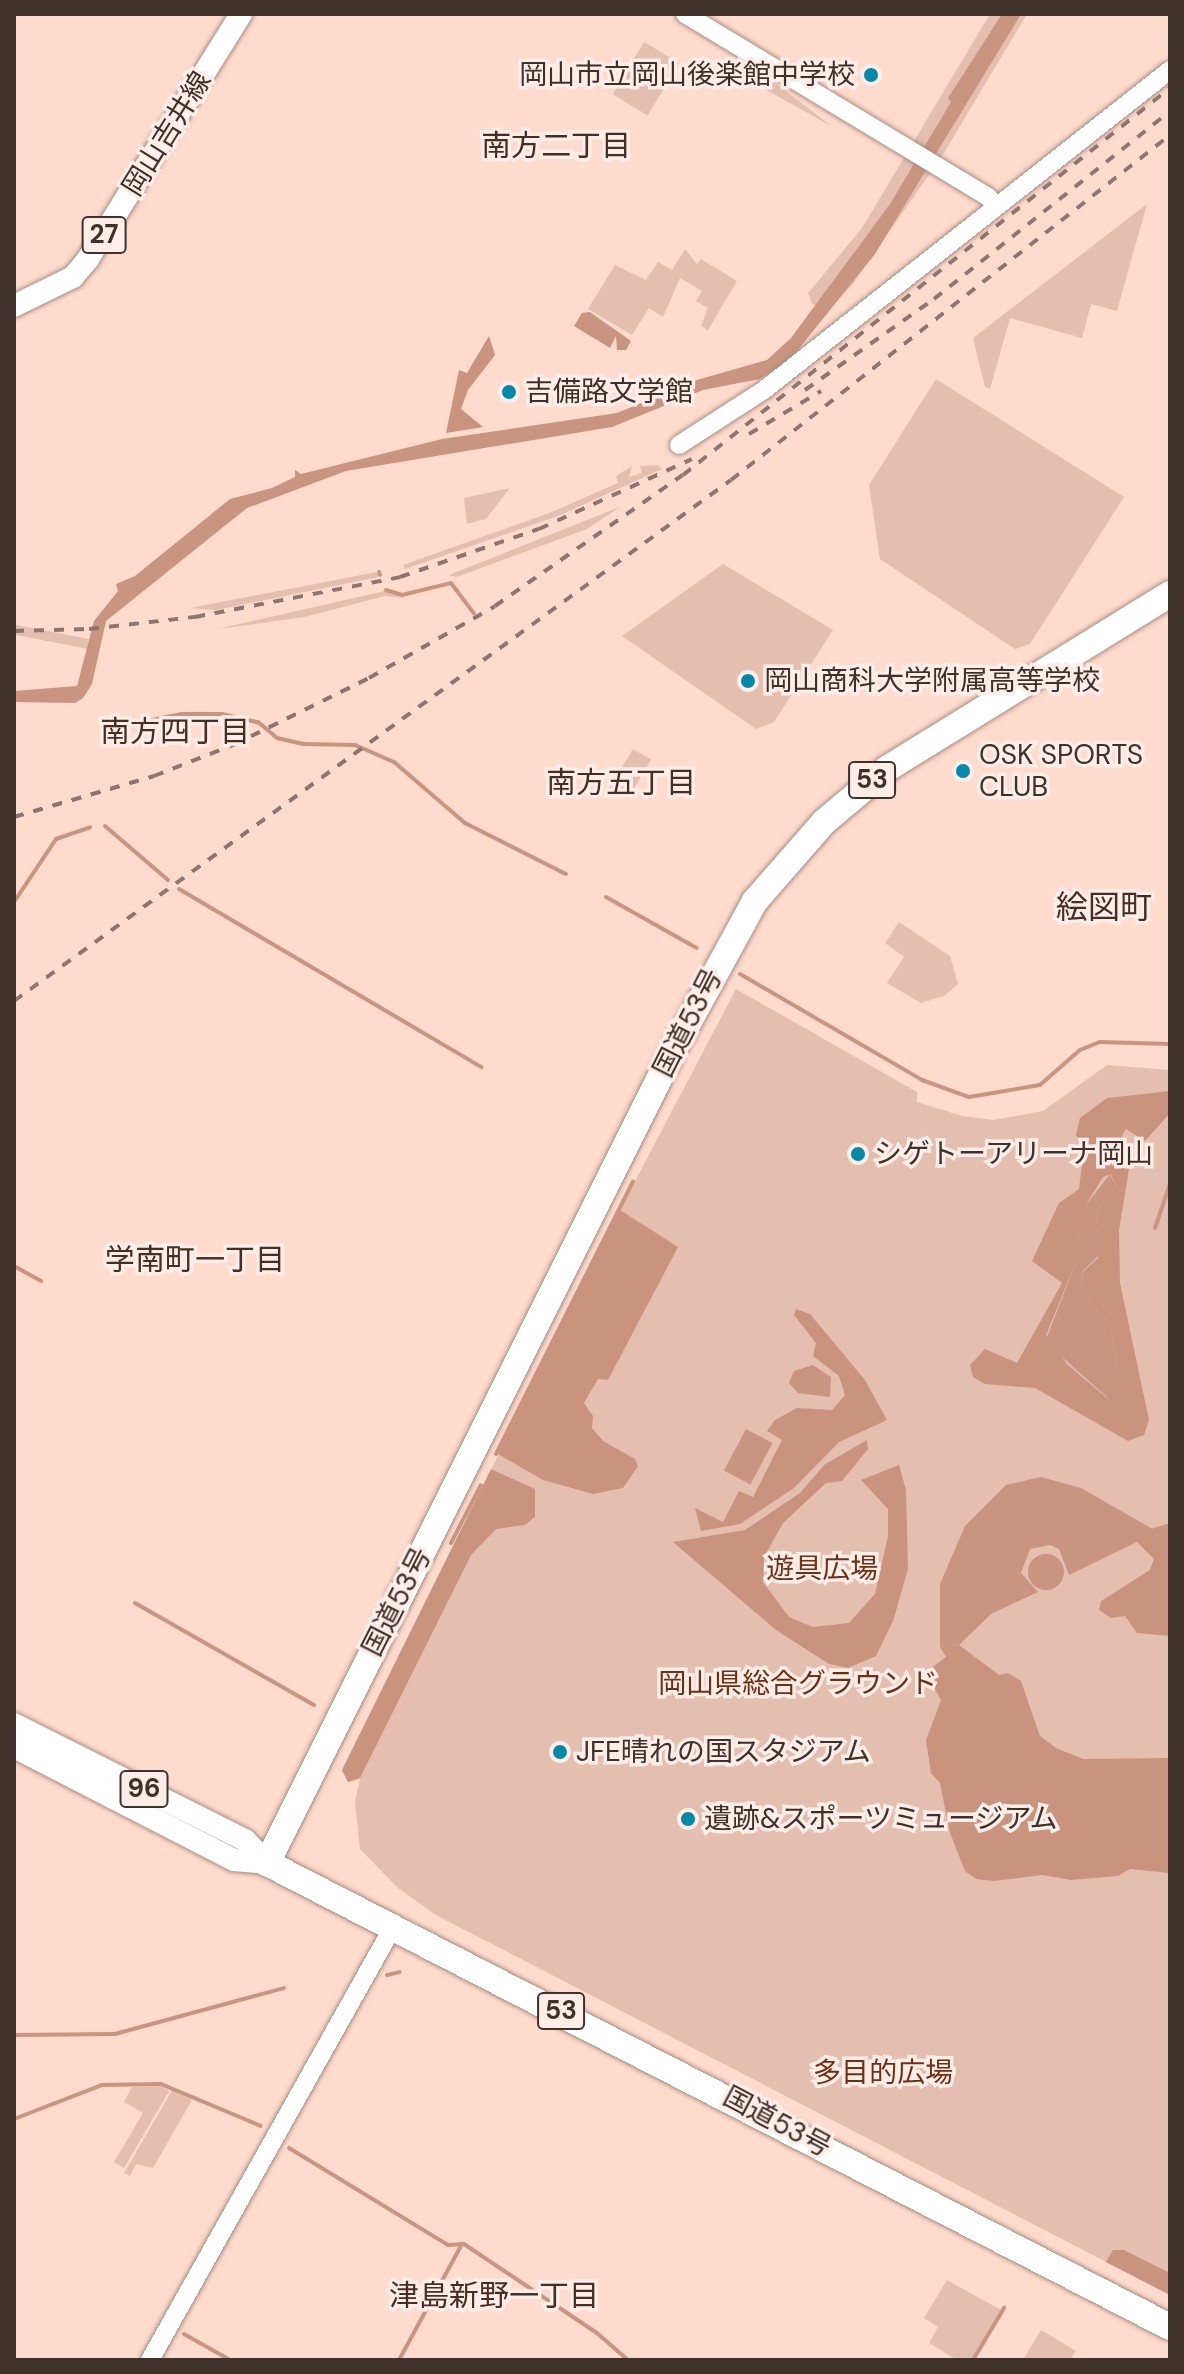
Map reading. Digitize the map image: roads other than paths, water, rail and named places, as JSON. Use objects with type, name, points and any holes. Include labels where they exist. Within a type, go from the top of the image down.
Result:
[{"type":"highway","name":"国道53号","points":[[1170,594],[887,769],[824,822],[755,901],[676,1045],[267,1863],[1170,2327]]},
{"type":"main road","name":"岡山吉井線","points":[[14,306],[73,277],[88,259],[241,14]]},
{"type":"main road","name":"96","points":[[14,1724],[245,1840],[267,1863]]},
{"type":"main road","name":"96","points":[[14,1747],[234,1860],[267,1863]]},
{"type":"street","points":[[685,14],[851,119],[924,158],[996,206]]},
{"type":"street","points":[[679,445],[764,390],[1170,70]]},
{"type":"street","points":[[150,2360],[394,1926]]},
{"type":"waterway","points":[[386,590],[402,595],[451,583],[474,613]]},
{"type":"waterway","points":[[126,725],[182,714],[222,714],[258,722],[277,738],[303,744],[355,745],[394,762],[465,823],[566,874]]},
{"type":"waterway","points":[[105,826],[168,880]]},
{"type":"waterway","points":[[14,902],[56,839],[90,827]]},
{"type":"waterway","points":[[179,889],[481,1067]]},
{"type":"waterway","points":[[606,897],[697,948]]},
{"type":"waterway","points":[[740,974],[922,1080],[969,1097],[1040,1085],[1080,1050],[1100,1042],[1170,1044]]},
{"type":"waterway","points":[[496,1454],[633,1182]]},
{"type":"waterway","points":[[1155,1228],[1170,1184]]},
{"type":"waterway","points":[[14,1266],[41,1281]]},
{"type":"waterway","points":[[451,1543],[481,1485]]},
{"type":"waterway","points":[[135,1603],[314,1705]]},
{"type":"waterway","points":[[387,1975],[400,1972]]},
{"type":"waterway","points":[[14,2035],[115,2034],[284,1988]]},
{"type":"waterway","points":[[14,2119],[102,2085],[161,2084],[261,2126]]},
{"type":"waterway","points":[[289,2148],[448,2245],[464,2244],[597,2333],[628,2360]]},
{"type":"waterway","points":[[399,2360],[462,2244]]},
{"type":"waterway","points":[[973,2360],[1004,2308]]},
{"type":"waterway","points":[[184,2334],[230,2360]]},
{"type":"railway","points":[[14,817],[154,776],[233,745],[369,678],[495,606],[683,475],[1170,88]]},
{"type":"railway","points":[[805,390],[934,299],[1170,111]]},
{"type":"railway","points":[[14,1001],[731,480],[1170,135]]},
{"type":"railway","points":[[749,434],[821,391]]},
{"type":"railway","points":[[14,631],[89,629],[195,617],[400,577],[539,529],[692,459]]},
{"type":"place","name":"岡山市立岡山後楽館中学校","points":[[871,75]]},
{"type":"place","name":"吉備路文学館","points":[[509,392]]},
{"type":"place","name":"岡山商科大学附属高等学校","points":[[748,681]]},
{"type":"place","name":"OSK SPORTS CLUB","points":[[963,771]]},
{"type":"place","name":"シゲトーアリーナ岡山","points":[[858,1154]]},
{"type":"place","name":"JFE晴れの国スタジアム","points":[[560,1752]]},
{"type":"place","name":"遺跡&スポーツミュージアム","points":[[688,1819]]},
{"type":"district","name":"南方二丁目","points":[[556,146]]},
{"type":"district","name":"南方四丁目","points":[[175,732]]},
{"type":"district","name":"南方五丁目","points":[[621,783]]},
{"type":"district","name":"絵図町","points":[[1104,907]]},
{"type":"district","name":"学南町一丁目","points":[[195,1260]]},
{"type":"district","name":"津島新野一丁目","points":[[494,2296]]},
{"type":"park label","name":"遊具広場","points":[[822,1569]]},
{"type":"park label","name":"岡山県総合グラウンド","points":[[798,1684]]},
{"type":"park label","name":"多目的広場","points":[[883,2073]]}]
